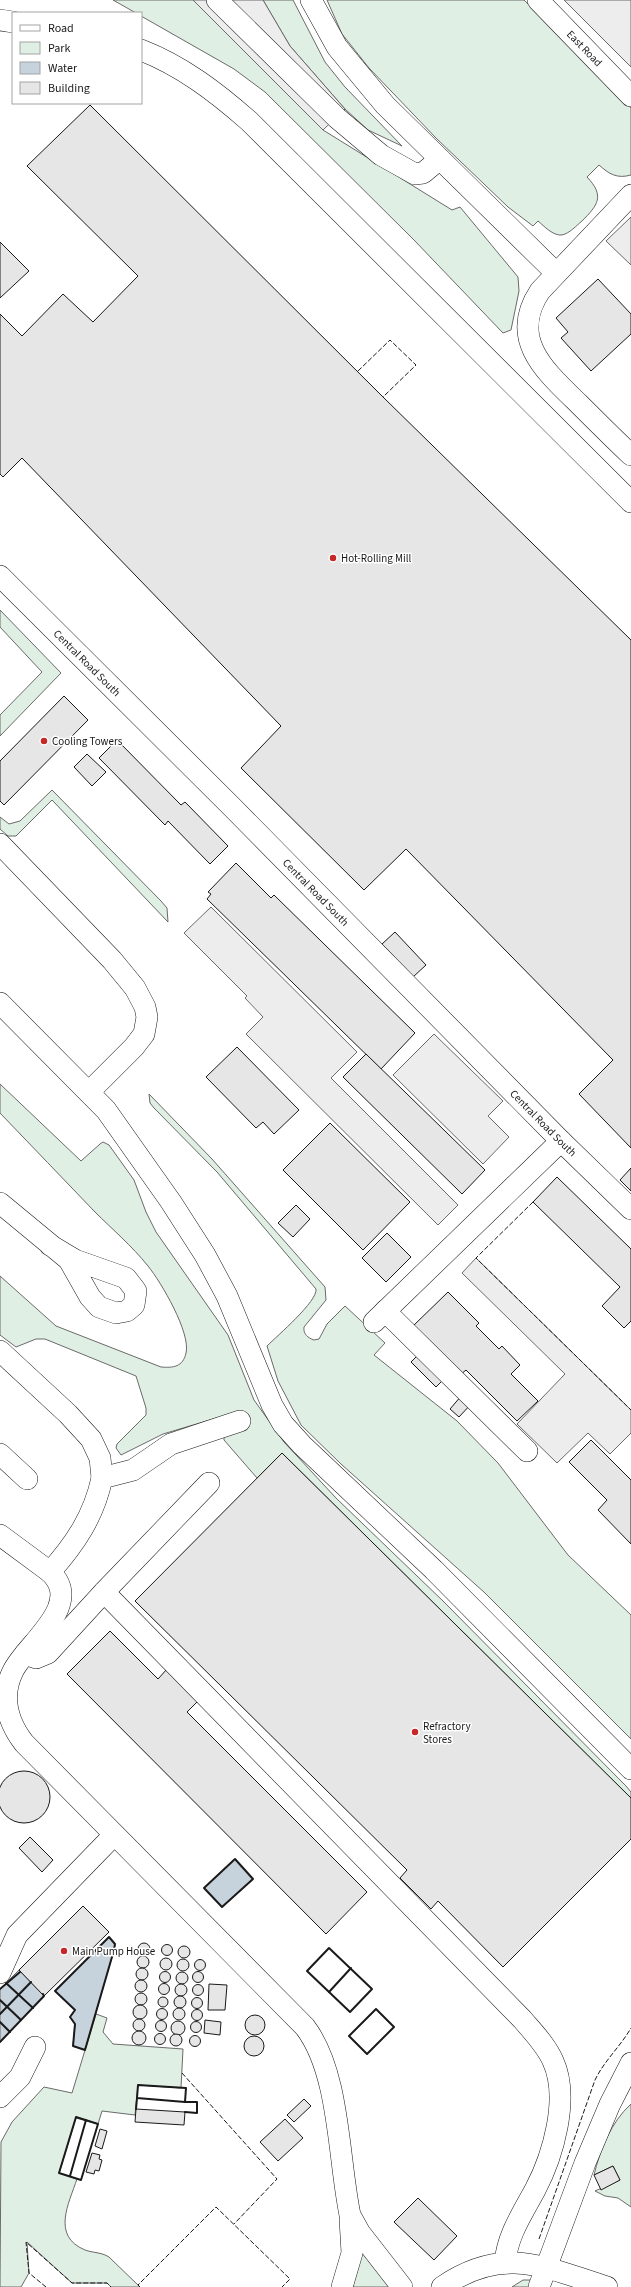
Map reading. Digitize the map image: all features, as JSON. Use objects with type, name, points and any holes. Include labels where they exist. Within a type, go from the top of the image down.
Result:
[{"type":"lane","points":[[311,0],[331,36],[352,66],[386,105],[556,273]]},
{"type":"lane","name":"East Road","points":[[538,0],[631,96]]},
{"type":"lane","points":[[225,3],[337,118],[381,155],[415,174],[423,173],[440,159]]},
{"type":"lane","points":[[0,20],[12,22]]},
{"type":"lane","points":[[142,50],[159,57],[197,79],[249,121],[631,502]]},
{"type":"lane","points":[[631,195],[556,273],[532,304],[528,315],[527,325],[532,349],[549,375],[631,455]]},
{"type":"lane","name":"Central Road South","points":[[0,576],[233,808],[561,1141],[631,1209]]},
{"type":"lane","points":[[0,844],[112,960],[135,988],[145,1007],[147,1017],[144,1034],[134,1047],[89,1092]]},
{"type":"lane","points":[[0,1003],[89,1092],[114,1121],[205,1255],[234,1311],[272,1405],[283,1424],[302,1445],[434,1570],[631,1769]]},
{"type":"lane","points":[[527,1451],[380,1316],[561,1141]]},
{"type":"lane","points":[[0,1202],[50,1245]]},
{"type":"lane","points":[[0,1351],[86,1433],[100,1458],[102,1478],[96,1502],[88,1521],[73,1545],[50,1572]]},
{"type":"lane","points":[[102,1478],[133,1470],[158,1451],[176,1442],[240,1421]]},
{"type":"lane","points":[[0,1454],[27,1480]]},
{"type":"lane","points":[[25,1654],[36,1658],[48,1654],[104,1592],[209,1484]]},
{"type":"lane","points":[[0,1535],[50,1572],[59,1585],[59,1607],[49,1624],[13,1671],[8,1689],[6,1705],[10,1720],[24,1743],[305,2027],[314,2038],[326,2068],[348,2207],[352,2252],[342,2287]]},
{"type":"lane","points":[[104,1592],[522,2019],[550,2055],[557,2075],[559,2092],[559,2112],[555,2136],[544,2173],[511,2235],[507,2248],[506,2263]]},
{"type":"lane","points":[[0,1973],[17,1935],[114,1835]]},
{"type":"lane","points":[[0,2097],[20,2077],[34,2048]]},
{"type":"lane","points":[[543,2278],[610,2104],[631,2063]]},
{"type":"lane","points":[[348,2207],[352,2220],[360,2233],[402,2287]]},
{"type":"lane","points":[[442,2287],[476,2268],[506,2263],[543,2278],[607,2287]]},
{"type":"green space","points":[[113,0],[193,0],[323,130],[452,210],[460,207],[518,277],[519,291],[511,330],[503,333],[414,240],[265,92],[234,69],[142,17],[142,12],[134,12]]},
{"type":"green space","points":[[263,0],[293,0],[325,62],[345,87],[402,146],[368,130],[345,109],[290,46]]},
{"type":"green space","points":[[327,0],[524,0],[631,108],[631,175],[617,176],[606,171],[599,165],[587,177],[596,190],[598,195],[597,200],[592,210],[582,221],[570,231],[562,235],[555,234],[538,221],[533,226],[508,207],[436,138],[369,68],[342,34]]},
{"type":"green space","points":[[0,610],[61,673],[0,736],[0,715],[42,672],[0,627]]},
{"type":"green space","points":[[52,790],[161,901],[167,908],[168,922],[52,800],[16,836],[8,836],[0,829],[0,817],[9,824],[20,821]]},
{"type":"green space","points":[[0,1084],[81,1161],[103,1142],[109,1145],[134,1180],[146,1212],[156,1232],[228,1335],[254,1400],[284,1442],[336,1498],[443,1601],[626,1786],[631,1792],[631,1798],[282,1453],[257,1478],[224,1440],[224,1437],[245,1428],[240,1411],[163,1434],[121,1455],[116,1448],[117,1444],[146,1415],[146,1408],[136,1376],[45,1339],[36,1339],[16,1347],[0,1335],[0,1276],[56,1326],[161,1367],[177,1366],[183,1361],[186,1353],[184,1333],[180,1321],[167,1295],[154,1274],[122,1238],[0,1113]]},
{"type":"green space","points":[[149,1094],[212,1159],[325,1287],[326,1300],[304,1327],[304,1332],[306,1335],[314,1340],[319,1339],[327,1324],[345,1306],[385,1343],[374,1355],[457,1421],[498,1463],[568,1555],[631,1615],[631,1739],[485,1593],[341,1464],[301,1425],[278,1381],[267,1346],[311,1302],[316,1289],[217,1172],[154,1108],[150,1103]]},
{"type":"green space","points":[[96,2014],[107,2018],[103,2032],[113,2044],[183,2049],[181,2088],[138,2085],[135,2115],[102,2111],[98,2124],[76,2118],[59,2173],[77,2179],[65,2218],[65,2228],[68,2236],[75,2244],[85,2250],[109,2257],[140,2287],[111,2287],[107,2283],[72,2283],[27,2242],[29,2273],[21,2287],[0,2287],[1,2142],[12,2122],[44,2087],[72,2093]]},
{"type":"green space","points":[[631,2104],[631,2207],[618,2198],[605,2196],[595,2191],[620,2180],[613,2166],[594,2175],[607,2137],[618,2119]]},
{"type":"green space","points":[[360,2250],[390,2287],[349,2287]]},
{"type":"green space","points":[[523,2280],[531,2280],[529,2287],[512,2287]]},
{"type":"shaded area","points":[[193,0],[263,0],[290,46],[345,109],[323,130]]},
{"type":"shaded area","points":[[564,0],[631,0],[631,67]]},
{"type":"shaded area","points":[[631,217],[631,265],[606,241]]},
{"type":"shaded area","points":[[211,907],[357,1052],[331,1078],[458,1205],[438,1225],[246,1034],[263,1017],[245,998],[247,996],[184,933]]},
{"type":"shaded area","points":[[434,1034],[503,1101],[488,1116],[509,1137],[483,1164],[393,1075]]},
{"type":"shaded area","points":[[476,1258],[631,1410],[631,1433],[610,1454],[588,1433],[557,1463],[517,1424],[565,1374],[462,1273]]},
{"type":"water","points":[[235,1859],[253,1879],[222,1907],[204,1888]]},
{"type":"water","points":[[109,1937],[115,1944],[114,1950],[85,2050],[73,2046],[75,2024],[70,2017],[75,2010],[55,1991]]},
{"type":"water","points":[[19,1970],[44,1996],[0,2042],[0,1989]]},
{"type":"building","name":"Hot-Rolling Mill","points":[[90,105],[383,397],[631,640],[631,1148],[579,1094],[613,1060],[406,849],[364,890],[241,768],[281,726],[22,458],[3,477],[0,474],[0,314],[22,336],[63,294],[93,322],[138,276],[27,166]]},
{"type":"building","points":[[0,242],[29,271],[0,298]]},
{"type":"building","points":[[598,279],[631,314],[631,334],[591,371],[561,338],[568,332],[556,318]]},
{"type":"building","name":"Cooling Towers","points":[[64,696],[88,720],[4,805],[0,801],[0,761]]},
{"type":"building","points":[[117,740],[181,805],[185,802],[228,846],[210,864],[168,821],[165,825],[99,758]]},
{"type":"building","points":[[87,754],[106,772],[92,786],[74,767]]},
{"type":"building","points":[[236,863],[271,898],[274,895],[415,1033],[381,1069],[207,899],[211,894],[208,892]]},
{"type":"building","points":[[395,932],[426,965],[413,977],[382,944]]},
{"type":"building","points":[[237,1047],[299,1110],[274,1134],[263,1122],[256,1128],[206,1077]]},
{"type":"building","points":[[366,1054],[485,1170],[462,1194],[343,1077]]},
{"type":"building","points":[[330,1123],[410,1202],[363,1250],[283,1170]]},
{"type":"building","points":[[631,1168],[631,1191],[620,1180]]},
{"type":"building","points":[[557,1177],[631,1249],[631,1321],[624,1328],[602,1306],[620,1287],[533,1202]]},
{"type":"building","points":[[296,1205],[310,1219],[293,1237],[278,1223]]},
{"type":"building","points":[[387,1233],[411,1257],[386,1282],[362,1258]]},
{"type":"building","points":[[448,1292],[479,1323],[476,1326],[499,1349],[502,1346],[520,1365],[511,1374],[538,1401],[517,1421],[466,1370],[460,1375],[412,1327]]},
{"type":"building","points":[[422,1351],[447,1376],[436,1387],[411,1362]]},
{"type":"building","points":[[462,1395],[472,1403],[459,1417],[450,1409]]},
{"type":"building","points":[[591,1440],[631,1480],[631,1544],[598,1510],[607,1500],[569,1462]]},
{"type":"building","name":"Refractory Stores","points":[[282,1453],[631,1798],[631,1839],[503,1967],[438,1901],[431,1909],[400,1878],[407,1870],[135,1601]]},
{"type":"building","points":[[110,1631],[158,1679],[167,1669],[199,1700],[187,1712],[367,1892],[326,1934],[67,1674]]},
{"type":"building","points":[[19,1771],[29,1771],[39,1775],[46,1782],[50,1792],[50,1802],[46,1812],[39,1819],[29,1823],[19,1823],[9,1819],[2,1812],[-1,1804],[-1,1790],[2,1782],[9,1775]]},
{"type":"building","points":[[30,1837],[53,1860],[42,1872],[19,1848]]},
{"type":"building","name":"Main Pump House","points":[[83,1906],[109,1932],[44,1996],[19,1970]]},
{"type":"building","points":[[142,1943],[146,1943],[150,1949],[146,1955],[142,1955],[138,1951],[138,1947]]},
{"type":"building","points":[[165,1945],[169,1945],[171,1946],[171,1954],[165,1955],[162,1952],[162,1948]]},
{"type":"building","points":[[186,1946],[189,1947],[189,1957],[182,1958],[179,1957],[178,1950],[179,1947]]},
{"type":"building","points":[[141,1956],[145,1956],[149,1962],[145,1968],[141,1968],[137,1964],[137,1960]]},
{"type":"building","points":[[164,1958],[168,1958],[172,1964],[168,1970],[164,1970],[160,1966],[160,1962]]},
{"type":"building","points":[[185,1959],[188,1960],[188,1970],[181,1971],[178,1970],[177,1963],[178,1960]]},
{"type":"building","points":[[198,1960],[202,1960],[204,1961],[204,1969],[198,1970],[195,1967],[195,1963]]},
{"type":"building","points":[[140,1968],[144,1968],[148,1974],[144,1980],[140,1980],[136,1976],[136,1972]]},
{"type":"building","points":[[165,1971],[169,1973],[171,1977],[169,1981],[165,1983],[161,1981],[159,1977],[161,1973]]},
{"type":"building","points":[[180,1972],[184,1972],[188,1978],[184,1984],[180,1984],[176,1980],[176,1976]]},
{"type":"building","points":[[196,1972],[200,1972],[202,1973],[202,1981],[196,1982],[193,1979],[193,1975]]},
{"type":"building","points":[[139,1980],[143,1980],[147,1986],[143,1992],[139,1992],[135,1988],[135,1984]]},
{"type":"building","points":[[164,1983],[168,1985],[170,1989],[168,1993],[164,1995],[160,1993],[158,1989],[160,1985]]},
{"type":"building","points":[[181,1984],[185,1986],[187,1990],[185,1994],[181,1996],[177,1994],[175,1990],[177,1986]]},
{"type":"building","points":[[209,1984],[227,1985],[225,2010],[208,2010]]},
{"type":"building","points":[[196,1985],[200,1985],[202,1986],[202,1994],[196,1995],[193,1992],[193,1988]]},
{"type":"building","points":[[139,1993],[143,1993],[147,1999],[143,2005],[139,2005],[135,2001],[135,1997]]},
{"type":"building","points":[[178,1996],[182,1996],[186,2002],[182,2008],[178,2008],[174,2004],[174,2000]]},
{"type":"building","points":[[161,1997],[165,1997],[167,1998],[167,2006],[161,2007],[158,2004],[158,2000]]},
{"type":"building","points":[[195,1998],[199,1998],[201,1999],[201,2007],[195,2008],[192,2005],[192,2001]]},
{"type":"building","points":[[140,2005],[145,2007],[147,2012],[145,2017],[140,2019],[135,2017],[133,2012],[135,2007]]},
{"type":"building","points":[[181,2008],[184,2009],[184,2019],[177,2020],[174,2019],[173,2012],[174,2009]]},
{"type":"building","points":[[160,2009],[164,2009],[166,2010],[166,2018],[160,2019],[157,2016],[157,2012]]},
{"type":"building","points":[[195,2010],[199,2010],[201,2011],[201,2019],[195,2020],[192,2017],[192,2013]]},
{"type":"building","points":[[255,2015],[262,2018],[265,2025],[262,2032],[255,2035],[248,2032],[245,2025],[248,2018]]},
{"type":"building","points":[[137,2019],[141,2019],[145,2025],[141,2031],[137,2031],[133,2027],[133,2023]]},
{"type":"building","points":[[205,2020],[221,2022],[220,2035],[204,2033]]},
{"type":"building","points":[[159,2021],[163,2021],[165,2022],[165,2030],[159,2031],[156,2028],[156,2024]]},
{"type":"building","points":[[178,2021],[183,2023],[185,2028],[183,2033],[178,2035],[173,2033],[171,2028],[173,2023]]},
{"type":"building","points":[[194,2022],[198,2022],[200,2023],[200,2031],[194,2032],[191,2029],[191,2025]]},
{"type":"building","points":[[139,2031],[144,2033],[146,2038],[144,2043],[139,2045],[134,2043],[132,2038],[134,2033]]},
{"type":"building","points":[[158,2034],[162,2034],[164,2035],[164,2043],[158,2044],[155,2041],[155,2037]]},
{"type":"building","points":[[174,2034],[178,2034],[182,2040],[178,2046],[174,2046],[170,2042],[170,2038]]},
{"type":"building","points":[[193,2036],[197,2036],[199,2037],[199,2045],[193,2046],[190,2043],[190,2039]]},
{"type":"building","points":[[254,2036],[261,2039],[264,2046],[261,2053],[254,2056],[247,2053],[244,2046],[247,2039]]},
{"type":"building","points":[[304,2099],[311,2106],[294,2122],[287,2115]]},
{"type":"building","points":[[136,2109],[185,2112],[184,2125],[135,2122]]},
{"type":"building","points":[[285,2119],[303,2138],[278,2161],[260,2142]]},
{"type":"building","points":[[100,2129],[107,2131],[102,2149],[95,2146]]},
{"type":"building","points":[[92,2153],[100,2155],[99,2159],[102,2160],[99,2171],[95,2170],[94,2174],[86,2172]]},
{"type":"building","points":[[613,2166],[620,2180],[601,2190],[594,2175]]},
{"type":"building","points":[[418,2198],[457,2236],[434,2260],[394,2222]]},
{"type":"fence","points":[[358,371],[390,340],[416,365],[383,397]]},
{"type":"fence","points":[[533,1202],[476,1258],[631,1410]]},
{"type":"fence","points":[[539,2239],[595,2080],[631,2028]]},
{"type":"fence","points":[[182,2073],[277,2179],[234,2224]]},
{"type":"fence","points":[[140,2287],[138,2285],[216,2207],[290,2279],[282,2287]]},
{"type":"fence","points":[[46,2287],[29,2273],[26,2242],[72,2283],[107,2283],[111,2287]]},
{"type":"wall","points":[[235,1859],[253,1879],[222,1907],[204,1888],[235,1859]]},
{"type":"wall","points":[[109,1937],[115,1944],[114,1950],[85,2050],[73,2046],[75,2024],[70,2017],[75,2010],[55,1991],[109,1937]]},
{"type":"wall","points":[[329,1948],[372,1989],[350,2012],[307,1971],[329,1948]]},
{"type":"wall","points":[[329,1992],[351,1968]]},
{"type":"wall","points":[[0,1989],[20,1972]]},
{"type":"wall","points":[[0,2014],[31,1982]]},
{"type":"wall","points":[[6,1983],[33,2008]]},
{"type":"wall","points":[[0,2042],[44,1996],[43,1994]]},
{"type":"wall","points":[[0,2000],[21,2020]]},
{"type":"wall","points":[[376,2009],[394,2027],[367,2054],[349,2036],[376,2009]]},
{"type":"wall","points":[[0,2022],[10,2032]]},
{"type":"wall","points":[[138,2085],[186,2088],[185,2102],[137,2098],[138,2085]]},
{"type":"wall","points":[[136,2109],[137,2098]]},
{"type":"wall","points":[[185,2102],[197,2102],[197,2113],[185,2112]]},
{"type":"wall","points":[[76,2117],[98,2124],[81,2180],[59,2173],[76,2117]]},
{"type":"wall","points":[[70,2176],[86,2120]]},
{"type":"place","name":"Hot-Rolling Mill","points":[[333,558]]},
{"type":"place","name":"Cooling Towers","points":[[44,741]]},
{"type":"place","name":"Refractory Stores","points":[[415,1732]]},
{"type":"place","name":"Main Pump House","points":[[64,1951]]}]
